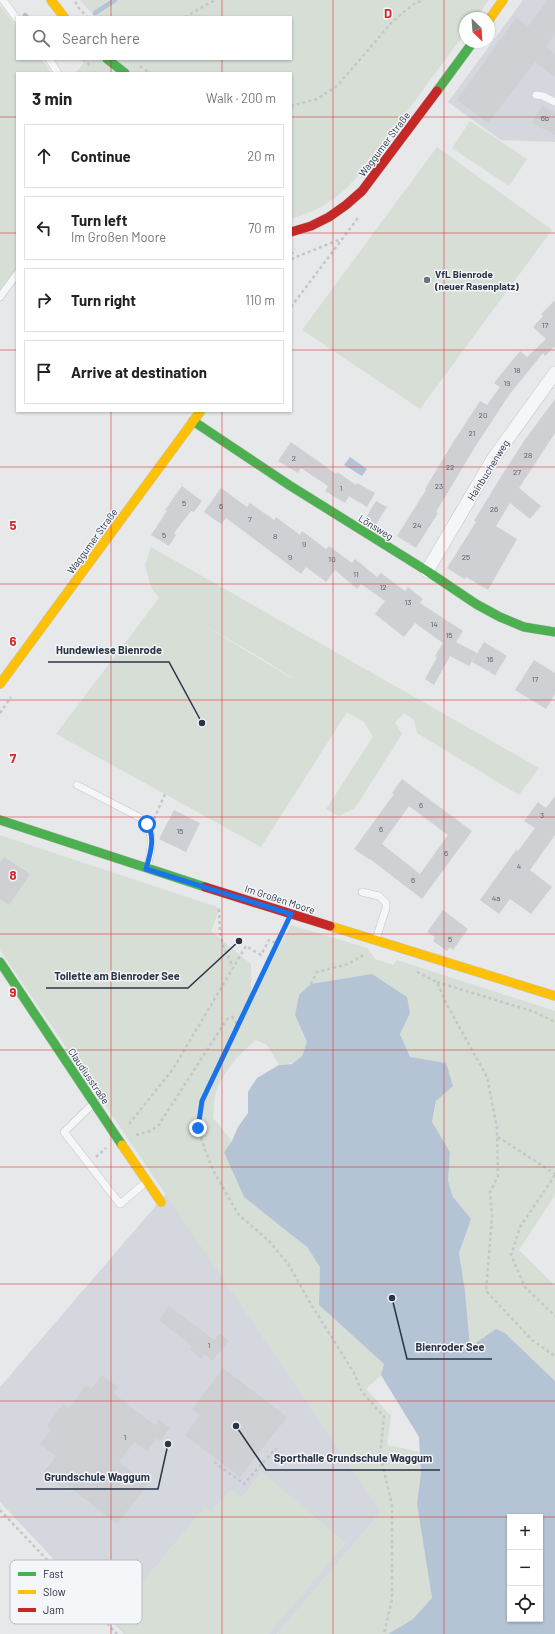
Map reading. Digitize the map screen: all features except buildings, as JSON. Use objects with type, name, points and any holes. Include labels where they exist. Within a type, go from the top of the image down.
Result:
[{"type":"street","points":[[51,0],[63,16]]},
{"type":"street","points":[[495,12],[503,0]]},
{"type":"street","name":"Waggumer Straße","points":[[292,232],[310,226],[331,216],[344,208],[362,191],[469,48]]},
{"type":"street","points":[[108,60],[124,72]]},
{"type":"street","name":"Hainbuchenweg","points":[[427,571],[494,459],[555,373]]},
{"type":"street","name":"Waggumer Straße","points":[[0,684],[200,412]]},
{"type":"street","name":"Lönsweg","points":[[193,422],[289,485],[427,571],[476,604],[500,617],[524,627],[555,632]]},
{"type":"street","name":"Im Großen Moore","points":[[0,820],[146,869],[555,996]]},
{"type":"street","name":"Claudiusstraße","points":[[0,962],[161,1202]]},
{"type":"lane","points":[[3,0],[16,18]]},
{"type":"lane","points":[[50,60],[57,72]]},
{"type":"lane","points":[[536,95],[543,96],[555,102]]},
{"type":"lane","points":[[0,297],[16,275]]},
{"type":"lane","points":[[77,785],[139,817],[150,828],[152,847],[146,869]]},
{"type":"lane","points":[[362,892],[379,896],[386,903],[382,923],[376,941]]},
{"type":"lane","points":[[94,1103],[64,1132],[120,1204],[147,1182]]},
{"type":"path","points":[[75,4],[79,0]]},
{"type":"path","points":[[187,16],[215,0]]},
{"type":"path","points":[[292,106],[316,99],[337,86],[394,21],[415,3],[424,0]]},
{"type":"path","points":[[292,259],[342,239]]},
{"type":"path","points":[[292,253],[295,249]]},
{"type":"path","points":[[150,828],[165,794]]},
{"type":"path","points":[[216,890],[220,913],[220,933],[224,948],[233,967]]},
{"type":"path","points":[[291,914],[202,1101],[198,1128],[213,1170],[238,1214],[269,1241],[290,1265],[309,1301],[354,1373],[362,1392],[384,1417],[380,1454],[392,1505],[392,1599],[384,1634]]},
{"type":"path","points":[[88,1164],[118,1138],[173,1069],[246,946],[261,955],[269,940],[276,944]]},
{"type":"path","points":[[311,984],[317,972],[348,964],[364,955],[376,941]]},
{"type":"path","points":[[417,972],[437,982],[535,1012],[555,1022]]},
{"type":"path","points":[[437,982],[446,1003],[487,1077],[497,1128],[498,1176],[490,1192],[492,1217],[486,1291],[532,1340],[555,1356]]},
{"type":"path","points":[[118,1138],[139,1134],[158,1126],[227,1019],[232,1017],[237,1026]]},
{"type":"path","points":[[498,1137],[555,1175],[520,1228],[511,1255],[525,1287],[555,1316]]},
{"type":"path","points":[[214,1462],[244,1484],[276,1448]]},
{"type":"path","points":[[0,1510],[47,1560]]},
{"type":"path","points":[[108,1624],[117,1634]]},
{"type":"shaded area","points":[[80,0],[489,0],[480,12],[459,12],[459,41],[365,168],[350,185],[334,199],[316,209],[294,218],[292,218],[292,72],[75,72],[86,60],[292,60],[292,16],[94,16]]},
{"type":"shaded area","points":[[523,0],[555,0],[555,142],[501,140],[448,102],[488,48],[495,48],[495,38]]},
{"type":"shaded area","points":[[0,5],[16,26],[16,60],[43,60],[50,72],[16,72],[16,271],[0,294]]},
{"type":"shaded area","points":[[470,121],[527,159],[509,186],[452,148]]},
{"type":"shaded area","name":"VfL Bienrode (neuer Rasenplatz)","points":[[437,147],[552,230],[420,409],[302,330]]},
{"type":"shaded area","points":[[151,547],[539,768],[519,795],[417,733],[414,720],[404,713],[395,722],[402,734],[355,808],[339,816],[326,809],[373,737],[364,722],[347,712],[261,847],[56,734],[159,598],[151,587],[145,565]],"holes":[[[202,624],[261,658],[292,678]]]},
{"type":"shaded area","points":[[0,835],[220,908],[211,931],[251,964],[251,1000],[291,925],[367,948],[375,959],[393,965],[397,960],[555,1011],[555,1195],[519,1250],[555,1286],[555,1381],[505,1333],[496,1329],[470,1348],[465,1291],[459,1253],[470,1219],[453,1197],[448,1181],[450,1152],[432,1123],[445,1063],[410,1057],[400,1034],[410,1013],[299,995],[295,1015],[307,1042],[301,1057],[295,1062],[279,1065],[267,1045],[256,1040],[243,1051],[231,1065],[226,1072],[215,1096],[213,1118],[232,1141],[224,1152],[283,1227],[307,1247],[320,1267],[319,1305],[384,1364],[381,1375],[366,1389],[391,1416],[387,1445],[420,1452],[421,1473],[417,1504],[432,1598],[413,1619],[388,1634],[277,1634],[381,1512],[0,950]]},
{"type":"shaded area","points":[[166,1194],[272,1346],[381,1512],[277,1634],[124,1634],[115,1624],[142,1624],[142,1560],[54,1560],[0,1502],[0,1387]]},
{"type":"shaded area","points":[[262,1472],[346,1543],[269,1634],[126,1634],[117,1624],[142,1624],[142,1583],[205,1506],[211,1511],[231,1489],[241,1497]]},
{"type":"water","points":[[350,457],[367,469],[362,476],[344,465]]},
{"type":"water","points":[[372,974],[407,997],[410,1013],[400,1034],[410,1057],[446,1063],[453,1086],[436,1101],[432,1122],[450,1152],[448,1181],[453,1197],[471,1219],[459,1253],[465,1291],[470,1347],[496,1329],[505,1333],[555,1381],[555,1634],[388,1634],[413,1619],[432,1598],[417,1504],[421,1473],[419,1437],[381,1375],[384,1364],[319,1305],[320,1267],[307,1247],[244,1197],[224,1152],[248,1113],[248,1092],[257,1078],[279,1065],[292,1064],[302,1056],[307,1042],[295,1015],[299,995],[311,984]]},
{"type":"waterway","points":[[95,13],[115,0]]},
{"type":"traffic: fast","points":[[437,91],[469,48]]},
{"type":"traffic: fast","points":[[108,60],[124,72]]},
{"type":"traffic: fast","points":[[193,421],[289,485],[427,571],[476,604],[500,617],[524,627],[555,632]]},
{"type":"traffic: fast","points":[[0,820],[205,887]]},
{"type":"traffic: fast","points":[[0,962],[122,1145]]},
{"type":"traffic: slow","points":[[51,0],[63,16]]},
{"type":"traffic: slow","points":[[495,12],[503,0]]},
{"type":"traffic: slow","points":[[0,684],[200,412]]},
{"type":"traffic: slow","points":[[330,926],[555,996]]},
{"type":"traffic: slow","points":[[122,1145],[161,1202]]},
{"type":"traffic: jam","points":[[292,232],[311,226],[329,217],[362,191],[437,91]]},
{"type":"traffic: jam","points":[[205,887],[330,926]]},
{"type":"place","name":"VfL Bienrode (neuer Rasenplatz)","points":[[427,280]]},
{"type":"place","name":"Hundewiese Bienrode","points":[[202,723]]},
{"type":"place","name":"Toilette am Bienroder See","points":[[239,941]]},
{"type":"place","name":"Bienroder See","points":[[392,1298]]},
{"type":"place","name":"Sporthalle Grundschule Waggum","points":[[236,1426]]},
{"type":"place","name":"Grundschule Waggum","points":[[168,1444]]},
{"type":"route","points":[[147,824],[150,828],[152,836],[152,847],[146,869],[291,914],[202,1101],[198,1128]]}]
